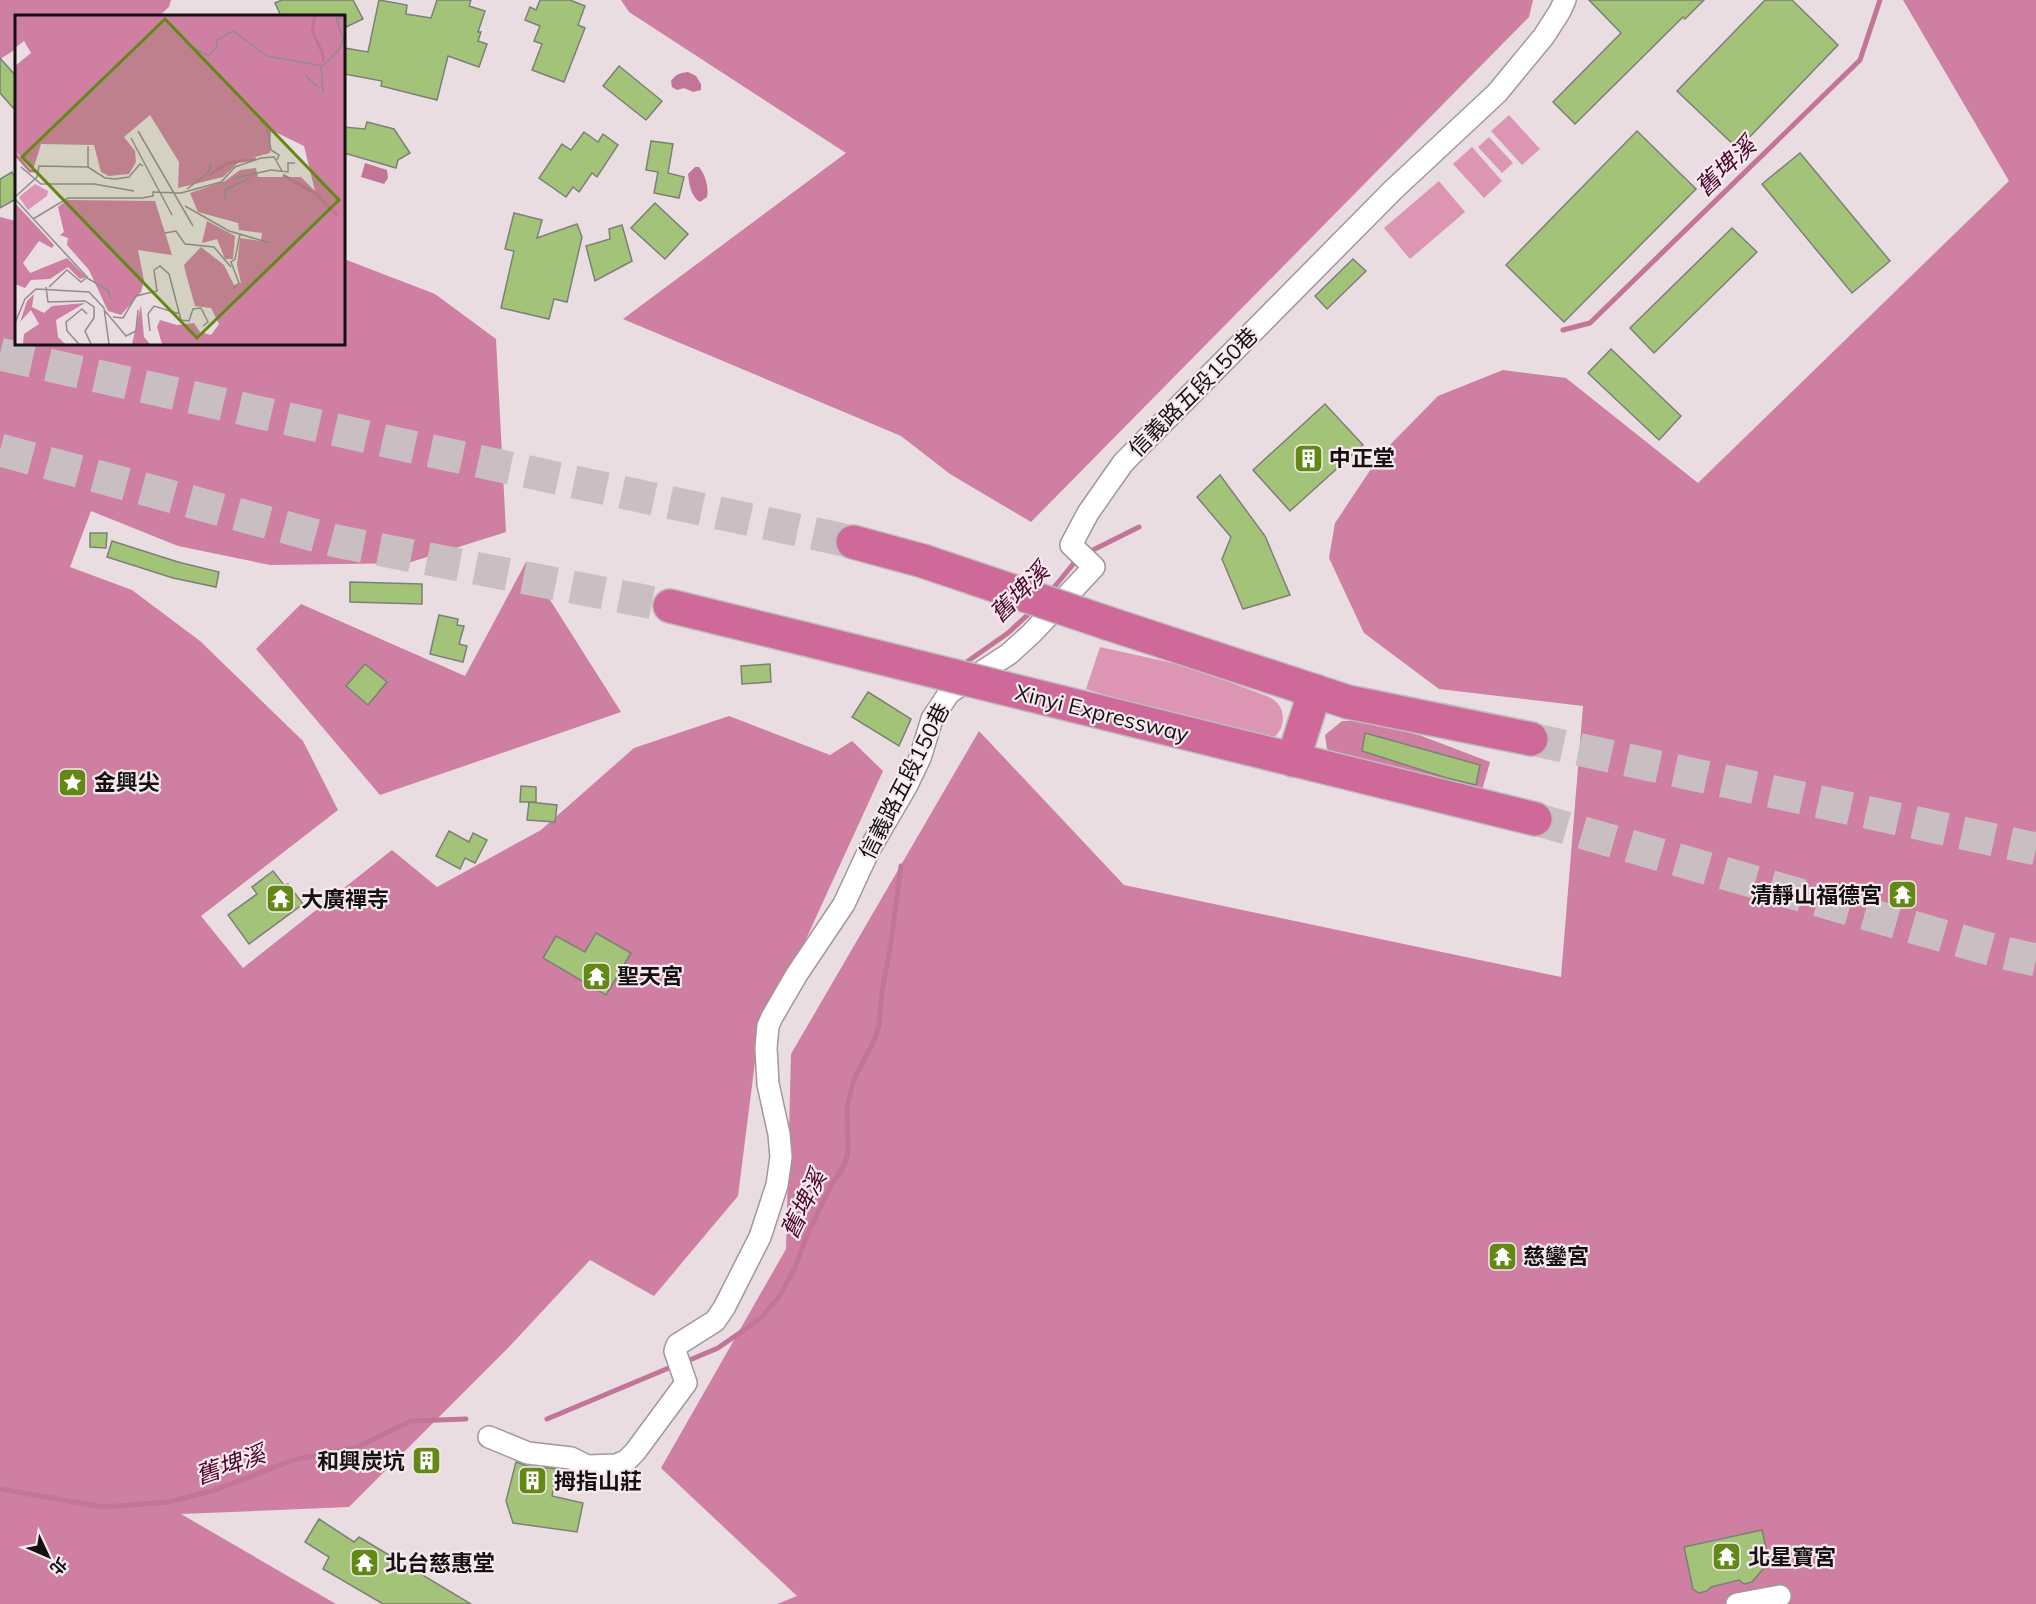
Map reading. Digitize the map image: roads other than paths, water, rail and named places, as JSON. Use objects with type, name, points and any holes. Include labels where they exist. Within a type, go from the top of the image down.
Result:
[{"type":"highway","points":[[853,542],[923,561],[1348,702],[1531,739]]},
{"type":"highway","name":"Xinyi Expressway","points":[[670,606],[1534,819]]},
{"type":"highway","points":[[1293,760],[1315,691]]},
{"type":"street","name":"信義路五段150巷","points":[[489,1437],[528,1453],[571,1458],[588,1466],[616,1466],[626,1461],[635,1452],[686,1383],[675,1351],[677,1345],[715,1320],[724,1308],[760,1237],[777,1185],[780,1157],[779,1134],[768,1084],[766,1048],[768,1026],[797,975],[844,904],[869,850],[906,787],[920,758],[932,719],[949,693],[1016,647],[1094,567],[1071,545],[1088,513],[1123,463],[1384,199],[1497,93],[1544,36],[1560,11],[1564,0]]},
{"type":"street","points":[[1737,1604],[1780,1596]]},
{"type":"waterway","name":"舊埤溪","points":[[1563,330],[1590,323],[1860,60],[1880,0]]},
{"type":"waterway","name":"舊埤溪","points":[[1087,553],[1139,527]]},
{"type":"waterway","name":"舊埤溪","points":[[1051,591],[1079,557]]},
{"type":"waterway","name":"舊埤溪","points":[[961,666],[1008,633],[1034,609]]},
{"type":"waterway","name":"舊埤溪","points":[[685,1362],[718,1348],[761,1318],[778,1298],[795,1268],[806,1237],[832,1184],[844,1166],[848,1152],[847,1107],[854,1079],[873,1043],[879,1026],[901,866]]},
{"type":"waterway","name":"舊埤溪","points":[[547,1419],[676,1365]]},
{"type":"waterway","name":"舊埤溪","points":[[0,1489],[104,1507],[169,1502],[215,1490],[293,1460],[355,1448],[411,1421],[466,1419]]},
{"type":"tunnel","points":[[0,354],[399,444],[853,542]]},
{"type":"tunnel","points":[[0,450],[336,541],[670,606]]},
{"type":"tunnel","points":[[1531,739],[2036,849]]},
{"type":"tunnel","points":[[1535,819],[1996,951],[2036,960]]},
{"type":"place","name":"中正堂","points":[[1308,458]]},
{"type":"place","name":"金興尖","points":[[73,782]]},
{"type":"place","name":"清靜山福德宮","points":[[1903,895]]},
{"type":"place","name":"大廣禪寺","points":[[280,899]]},
{"type":"place","name":"聖天宮","points":[[596,976]]},
{"type":"place","name":"慈鑾宮","points":[[1502,1256]]},
{"type":"place","name":"和興炭坑","points":[[426,1461]]},
{"type":"place","name":"拇指山莊","points":[[533,1481]]},
{"type":"place","name":"北星寶宮","points":[[1727,1557]]},
{"type":"place","name":"北台慈惠堂","points":[[364,1563]]}]
